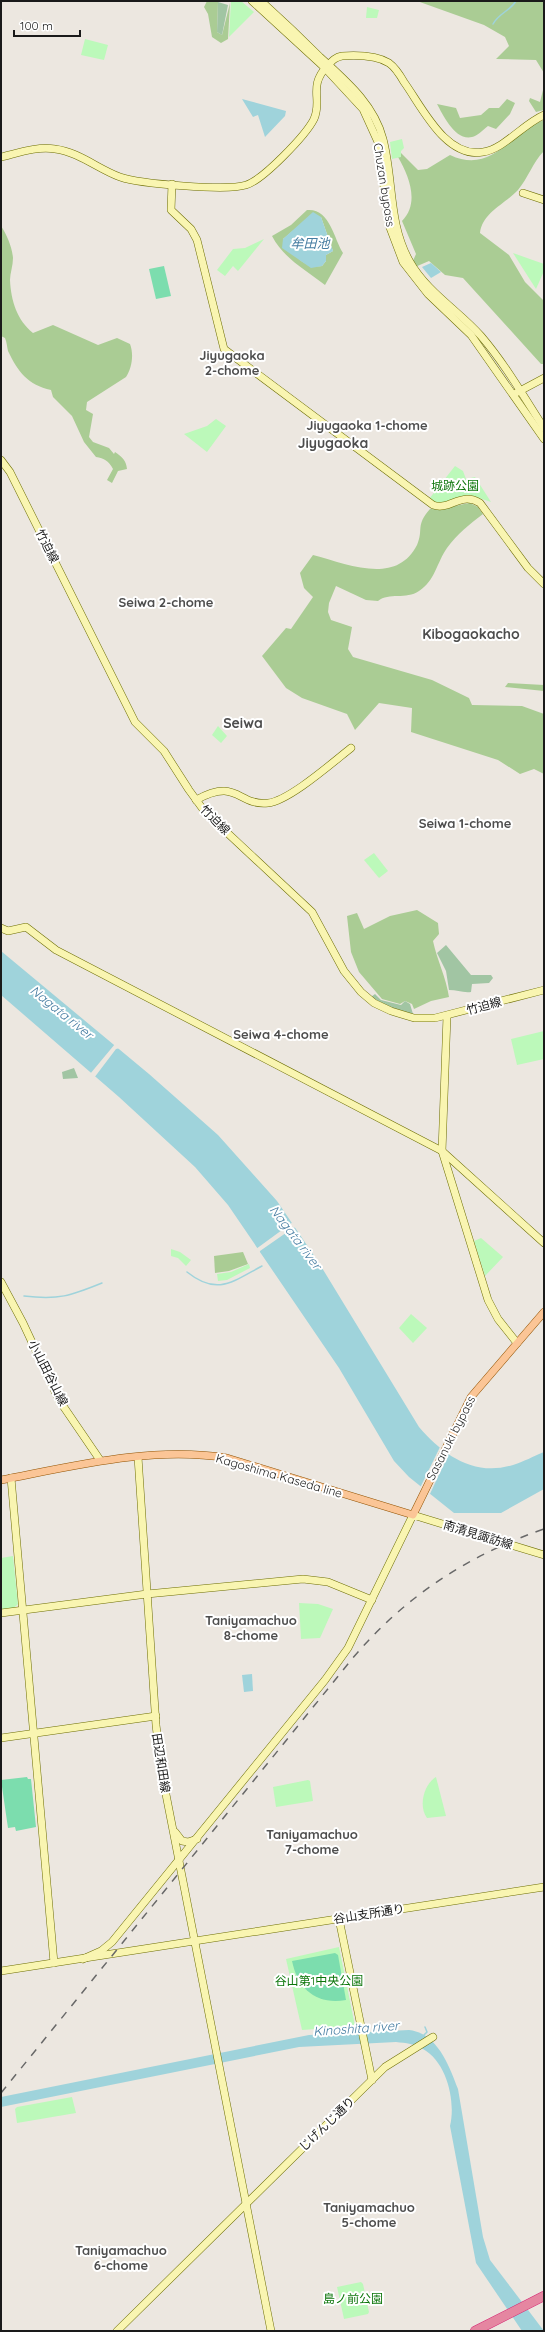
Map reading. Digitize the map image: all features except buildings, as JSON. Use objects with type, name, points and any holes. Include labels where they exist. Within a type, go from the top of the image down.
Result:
[{"type":"highway","points":[[475,2331],[544,2296]]},
{"type":"main road","name":"Sasanuki bypass","points":[[413,1515],[471,1397],[544,1312]]},
{"type":"main road","name":"Kagoshima Kaseda line","points":[[1,1480],[100,1460],[138,1457],[205,1456],[227,1458],[413,1515]]},
{"type":"street","name":"Chuzan bypass","points":[[252,1],[365,101],[379,128],[387,156],[395,226],[409,262],[422,279],[480,335],[517,392],[544,439]]},
{"type":"street","name":"Chuzan bypass","points":[[261,1],[327,66]]},
{"type":"street","points":[[1,156],[36,149],[53,148],[74,153],[122,178],[201,187],[239,187],[253,182],[266,174],[313,120],[316,108],[316,84],[327,66],[336,57],[342,56],[369,57],[388,62],[395,69],[447,141],[466,152],[483,152],[495,148],[522,128],[544,115]]},
{"type":"street","points":[[172,184],[171,210],[191,229],[197,240],[224,349],[433,505],[441,506],[461,498],[472,499],[480,503],[528,568],[544,584]]},
{"type":"street","points":[[523,193],[544,200]]},
{"type":"street","points":[[517,392],[544,378]]},
{"type":"street","name":"Chuzan bypass","points":[[517,392],[544,428]]},
{"type":"street","name":"竹迫線","points":[[1,460],[10,472],[131,715],[140,728],[164,751],[196,800],[219,826],[312,912],[344,971],[368,999],[381,1007],[414,1018],[447,1016],[544,990]]},
{"type":"street","points":[[196,800],[212,793],[225,791],[236,793],[259,803],[276,802],[290,794],[351,748]]},
{"type":"street","points":[[1,928],[8,931],[26,927],[56,950],[442,1151],[544,1243]]},
{"type":"street","points":[[447,1016],[442,1151],[488,1300],[498,1319],[517,1343]]},
{"type":"street","name":"小山田谷山線","points":[[1,1282],[59,1400],[100,1460]]},
{"type":"street","name":"田辺和田線","points":[[138,1457],[156,1716],[162,1774],[246,2203]]},
{"type":"street","points":[[11,1478],[54,1963]]},
{"type":"street","points":[[83,1959],[101,1950],[112,1942],[330,1674],[348,1648],[413,1515]]},
{"type":"street","name":"南清見諏訪線","points":[[413,1515],[544,1555]]},
{"type":"street","points":[[1,1614],[147,1594],[308,1579],[333,1584],[372,1600]]},
{"type":"street","points":[[1,1738],[156,1716]]},
{"type":"street","points":[[173,1827],[182,1841],[188,1842],[197,1838]]},
{"type":"street","name":"谷山支所通り","points":[[1,1971],[544,1887]]},
{"type":"street","points":[[338,1919],[363,2045],[372,2080]]},
{"type":"street","points":[[110,1955],[112,1942]]},
{"type":"street","name":"じげんじ通り","points":[[117,2331],[385,2067],[433,2037]]},
{"type":"street","points":[[246,2203],[271,2331]]},
{"type":"green space","points":[[207,1],[218,2],[217,32],[222,35],[230,3],[228,39],[221,43],[212,37],[208,14],[204,7]]},
{"type":"green space","points":[[231,1],[241,1],[254,12],[229,37]]},
{"type":"green space","points":[[417,1],[544,1],[544,73],[536,60],[496,59],[509,46],[505,37],[484,25]]},
{"type":"green space","points":[[218,2],[228,5],[222,35],[217,32]]},
{"type":"green space","points":[[367,7],[379,10],[377,18],[366,18]]},
{"type":"green space","points":[[85,39],[108,45],[104,60],[81,55]]},
{"type":"green space","points":[[544,86],[544,110],[536,112],[529,101],[530,98],[540,102]]},
{"type":"green space","points":[[507,99],[515,103],[510,114],[496,129],[488,126],[472,137],[460,135],[455,131],[446,120],[437,104],[456,108],[460,118],[481,115],[489,108],[499,108]]},
{"type":"green space","points":[[544,120],[544,151],[518,190],[489,214],[480,233],[509,255],[525,282],[544,301],[544,364],[541,364],[463,278],[445,275],[429,261],[415,267],[412,263],[416,254],[402,221],[411,206],[411,189],[406,172],[398,157],[399,151],[418,170],[427,169],[450,155],[465,160],[478,160],[500,150],[532,126]]},
{"type":"green space","points":[[402,139],[404,148],[401,151],[401,157],[392,159],[390,142]]},
{"type":"green space","points":[[307,210],[315,211],[321,214],[330,226],[343,253],[325,285],[289,258],[272,236],[291,225]],"holes":[[[321,217],[333,251],[326,255],[326,261],[322,266],[309,265],[299,259],[283,239],[301,224]]]},
{"type":"green space","points":[[1,226],[9,241],[13,258],[10,280],[13,303],[27,328],[33,333],[53,325],[98,345],[117,338],[130,344],[132,361],[126,377],[87,402],[86,410],[93,414],[89,437],[93,442],[109,448],[114,454],[115,452],[122,457],[126,463],[127,469],[118,471],[112,483],[107,480],[113,469],[110,464],[104,459],[96,457],[84,442],[72,416],[53,397],[51,390],[36,385],[20,371],[8,351],[5,338],[1,336]]},
{"type":"green space","points":[[264,239],[238,271],[233,266],[225,276],[217,270],[233,249],[245,248]]},
{"type":"green space","points":[[513,253],[544,264],[544,271],[536,289]]},
{"type":"green space","points":[[164,266],[171,296],[156,299],[149,269]]},
{"type":"green space","points":[[216,419],[226,426],[207,452],[184,434],[207,426]]},
{"type":"green space","name":"城跡公園","points":[[455,466],[463,471],[466,479],[475,477],[491,502],[470,495],[439,505],[429,499]]},
{"type":"green space","points":[[470,503],[478,507],[483,514],[455,538],[444,553],[429,582],[419,591],[409,595],[382,598],[378,601],[366,600],[336,586],[329,603],[328,612],[331,620],[352,627],[348,649],[353,657],[432,680],[469,698],[472,705],[522,706],[544,714],[544,774],[534,769],[520,774],[498,760],[411,732],[412,708],[379,703],[355,730],[347,714],[302,698],[286,688],[262,656],[286,628],[291,629],[313,597],[304,588],[300,573],[313,555],[356,567],[370,569],[384,569],[397,565],[408,558],[417,545],[421,524],[425,515],[430,509],[446,508]]},
{"type":"green space","points":[[508,683],[544,685],[544,691],[505,687]]},
{"type":"green space","points":[[218,726],[227,736],[221,743],[212,735]]},
{"type":"green space","points":[[374,853],[388,871],[379,878],[364,860]]},
{"type":"green space","points":[[417,910],[438,923],[439,934],[433,941],[446,982],[449,997],[431,1001],[414,1009],[412,1004],[405,1001],[400,1004],[382,999],[359,972],[351,952],[347,916],[357,913],[364,929],[390,916]]},
{"type":"green space","points":[[446,945],[471,975],[491,975],[493,978],[489,983],[472,984],[471,992],[449,990],[446,971],[437,953]]},
{"type":"green space","points":[[375,994],[381,1000],[401,1005],[405,1001],[410,1004],[413,1014],[391,1008],[371,997]]},
{"type":"green space","points":[[544,1031],[544,1059],[517,1065],[511,1039]]},
{"type":"green space","points":[[74,1068],[78,1078],[63,1079],[62,1072]]},
{"type":"green space","points":[[481,1238],[503,1257],[485,1276],[474,1241]]},
{"type":"green space","points":[[171,1249],[180,1252],[191,1260],[186,1266],[178,1258],[171,1256]]},
{"type":"green space","points":[[243,1252],[248,1264],[229,1271],[215,1273],[214,1256]]},
{"type":"green space","points":[[249,1264],[250,1268],[227,1280],[218,1281],[217,1274],[231,1272]]},
{"type":"green space","points":[[411,1314],[427,1328],[413,1343],[399,1328]]},
{"type":"green space","points":[[13,1556],[18,1604],[14,1608],[1,1610],[1,1558]]},
{"type":"green space","points":[[299,1603],[318,1604],[333,1609],[320,1638],[301,1639]]},
{"type":"green space","points":[[27,1777],[28,1779],[31,1779],[36,1827],[16,1831],[15,1827],[8,1828],[1,1780]]},
{"type":"green space","points":[[436,1777],[446,1816],[427,1818],[423,1808],[424,1796],[428,1785]]},
{"type":"green space","points":[[308,1780],[310,1781],[313,1801],[276,1807],[273,1787]]},
{"type":"green space","name":"谷山第1中央公園","points":[[339,1947],[355,2026],[302,2030],[286,1959]]},
{"type":"green space","points":[[335,1953],[338,1955],[346,2000],[326,2000],[318,1998],[310,1993],[299,1980],[292,1961]]},
{"type":"green space","points":[[72,2097],[76,2113],[17,2123],[15,2109],[17,2107]]},
{"type":"green space","name":"島ノ前公園","points":[[361,2282],[363,2284],[369,2312],[368,2314],[344,2319],[337,2287]]},
{"type":"water","points":[[242,99],[286,111],[285,116],[265,137],[258,115],[253,117]]},
{"type":"water","name":"牟田池","points":[[313,212],[321,217],[333,251],[326,255],[326,261],[322,266],[311,268],[282,248],[283,239]]},
{"type":"water","points":[[431,263],[441,272],[431,278],[422,267]]},
{"type":"water","name":"Nagata river","points":[[1,951],[149,1074],[218,1135],[277,1201],[319,1263],[419,1427],[428,1437],[460,1461],[472,1466],[485,1468],[499,1468],[513,1465],[544,1452],[544,1489],[501,1513],[454,1513],[409,1477],[394,1461],[339,1368],[228,1205],[195,1167],[119,1097],[1,995]]},
{"type":"water","points":[[252,1674],[253,1691],[244,1692],[242,1675]]},
{"type":"water","points":[[409,2030],[419,2032],[427,2037],[441,2052],[446,2061],[458,2089],[483,2237],[490,2260],[544,2331],[522,2331],[476,2263],[450,2126],[452,2106],[448,2083],[438,2063],[431,2055],[417,2046],[396,2042],[299,2047],[1,2107],[1,2097],[309,2035]]},
{"type":"pier","points":[[115,1044],[120,1048],[116,1049],[94,1078],[90,1074]]},
{"type":"pier","points":[[293,1222],[297,1227],[293,1228],[260,1251],[259,1254],[256,1249]]},
{"type":"pier","points":[[440,1447],[449,1453],[429,1496],[420,1488]]},
{"type":"waterway","points":[[493,24],[495,20],[516,1]]},
{"type":"waterway","points":[[187,1272],[198,1279],[216,1285],[233,1281],[262,1266]]},
{"type":"waterway","points":[[24,1296],[64,1296],[102,1283]]},
{"type":"waterway","points":[[424,2035],[427,2032],[425,2027]]},
{"type":"railway","points":[[1,2093],[352,1659],[372,1637],[393,1616],[439,1580],[489,1552],[544,1529]]},
{"type":"district","name":"Jiyugaoka 2-chome","points":[[232,362]]},
{"type":"district","name":"Jiyugaoka 1-chome","points":[[367,425]]},
{"type":"district","name":"Jiyugaoka","points":[[333,443]]},
{"type":"district","name":"Seiwa 2-chome","points":[[166,602]]},
{"type":"district","name":"Kibogaokacho","points":[[471,634]]},
{"type":"district","name":"Seiwa","points":[[243,723]]},
{"type":"district","name":"Seiwa 1-chome","points":[[465,823]]},
{"type":"district","name":"Seiwa 4-chome","points":[[281,1034]]},
{"type":"district","name":"Taniyamachuo 8-chome","points":[[251,1628]]},
{"type":"district","name":"Taniyamachuo 7-chome","points":[[312,1842]]},
{"type":"district","name":"Taniyamachuo 5-chome","points":[[369,2214]]},
{"type":"district","name":"Taniyamachuo 6-chome","points":[[121,2258]]},
{"type":"water label","name":"Kinoshita river","points":[[356,2028]]}]
